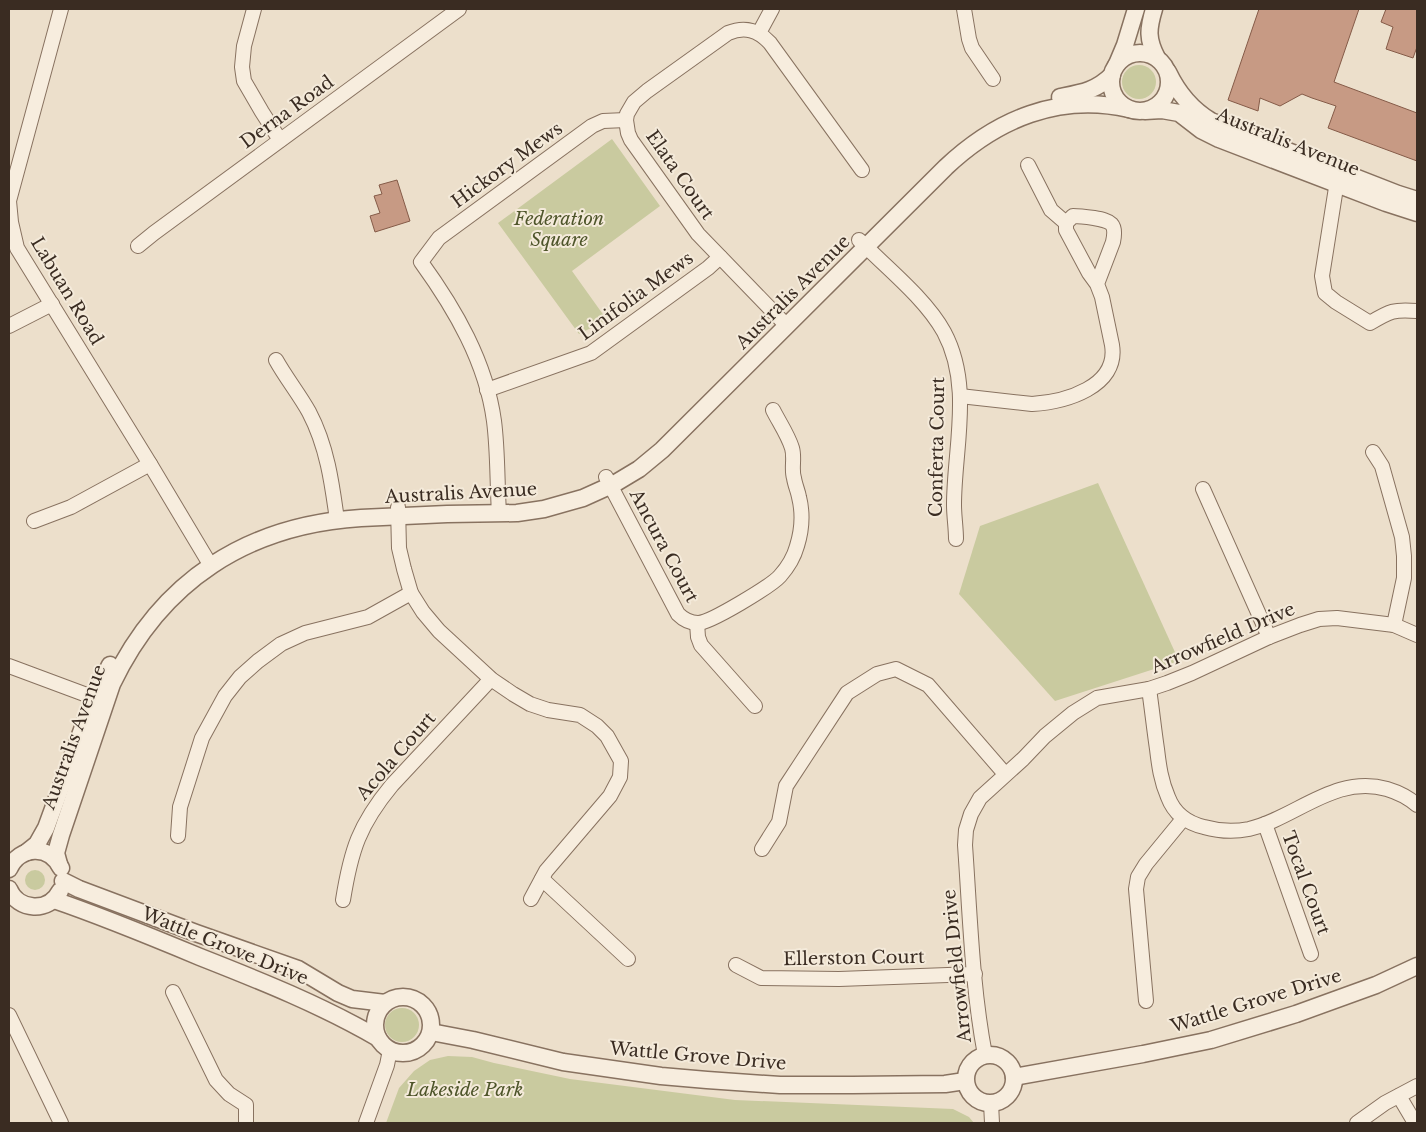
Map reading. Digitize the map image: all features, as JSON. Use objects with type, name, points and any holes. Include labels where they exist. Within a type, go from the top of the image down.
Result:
[{"type":"street","name":"Labuan Road","points":[[61,9],[9,201],[11,222],[17,248],[208,561]]},
{"type":"street","points":[[254,9],[244,46],[242,67],[244,81],[280,140]]},
{"type":"street","name":"Derna Road","points":[[138,246],[459,9]]},
{"type":"street","points":[[772,9],[758,33],[770,43],[862,170]]},
{"type":"street","points":[[964,9],[972,48],[993,78]]},
{"type":"street","points":[[1136,9],[1111,83],[1116,99],[1122,105],[1137,112],[1154,108],[1160,104],[1166,97],[1169,89],[1168,72],[1157,58],[1149,36],[1150,22],[1154,9]]},
{"type":"street","name":"Elata Court","points":[[758,33],[744,29],[736,30],[721,37],[639,98],[630,108],[626,120],[628,133],[637,150],[690,224],[784,322]]},
{"type":"street","points":[[1114,70],[1127,56],[1135,53],[1143,53],[1157,58]]},
{"type":"street","name":"Australis Avenue","points":[[863,243],[947,152],[979,128],[1004,114],[1032,104],[1096,88],[1106,81],[1114,70]]},
{"type":"street","name":"Australis Avenue","points":[[1168,72],[1185,100],[1196,111],[1211,121],[1337,177],[1386,203],[1417,213]]},
{"type":"street","name":"Australis Avenue","points":[[16,859],[37,844],[46,828],[120,649],[146,612],[181,576],[208,561],[244,536],[310,514],[336,515],[498,508],[517,502],[552,497],[608,482],[622,468],[647,450],[784,322],[863,243],[956,157],[976,141],[1011,121],[1038,112],[1070,105],[1099,104],[1129,109]]},
{"type":"street","name":"Australis Avenue","points":[[1145,111],[1162,110],[1180,113],[1201,130],[1214,137],[1337,177],[1417,200]]},
{"type":"street","name":"Hickory Mews","points":[[487,390],[474,352],[461,325],[443,293],[421,262],[439,238],[592,126],[603,121],[626,120]]},
{"type":"street","points":[[1028,165],[1052,210],[1066,223]]},
{"type":"street","points":[[1337,177],[1322,276],[1325,293],[1370,323],[1387,312],[1417,311]]},
{"type":"street","points":[[960,396],[1032,404],[1044,403],[1075,395],[1102,379],[1110,369],[1114,352],[1102,297],[1097,284],[1066,230],[1066,223],[1070,218],[1076,216],[1108,220],[1112,223],[1114,230],[1113,242],[1097,284]]},
{"type":"street","name":"Conferta Court","points":[[863,243],[917,297],[936,320],[944,333],[955,360],[960,396],[954,506],[956,539]]},
{"type":"street","name":"Linifolia Mews","points":[[487,390],[592,353],[708,268],[720,257]]},
{"type":"street","points":[[9,326],[52,304]]},
{"type":"street","points":[[276,360],[304,403],[316,428],[329,466],[336,515]]},
{"type":"street","points":[[487,390],[496,441],[498,508]]},
{"type":"street","name":"Ancura Court","points":[[608,482],[674,608],[683,619],[690,622],[697,623],[710,620],[779,577],[793,558],[798,546],[802,515],[793,477],[792,447],[773,410]]},
{"type":"street","points":[[1373,452],[1382,466],[1402,537],[1404,578],[1394,625]]},
{"type":"street","points":[[34,521],[71,507],[150,464]]},
{"type":"street","points":[[1203,489],[1269,637]]},
{"type":"street","points":[[398,512],[399,548],[412,593],[422,612],[439,631],[491,678],[513,694],[530,704],[548,710],[580,715],[597,726],[607,736],[621,761],[620,777],[610,796],[546,871],[531,899]]},
{"type":"street","points":[[178,836],[180,807],[202,738],[225,696],[240,677],[281,644],[305,633],[368,616],[412,593]]},
{"type":"street","name":"Arrowfield Drive","points":[[985,1055],[975,974],[965,845],[966,830],[971,814],[980,798],[1045,736],[1073,713],[1097,698],[1149,689],[1192,673],[1269,637],[1319,619],[1337,618],[1394,625],[1417,635]]},
{"type":"street","name":"Ancura Court","points":[[697,623],[698,637],[701,645],[755,706]]},
{"type":"street","points":[[9,666],[100,699]]},
{"type":"street","points":[[762,849],[779,822],[786,786],[847,694],[877,674],[896,669],[928,685],[1005,774]]},
{"type":"street","name":"Acola Court","points":[[343,900],[348,868],[356,841],[366,819],[392,785],[491,678]]},
{"type":"street","points":[[1149,689],[1162,782],[1168,799],[1183,819],[1195,825],[1225,831],[1247,830],[1265,824],[1325,794],[1352,787],[1379,787],[1393,791],[1417,804]]},
{"type":"street","name":"Australis Avenue","points":[[63,881],[56,854],[100,699]]},
{"type":"street","points":[[1146,1001],[1136,889],[1138,877],[1146,864],[1183,819]]},
{"type":"street","name":"Tocal Court","points":[[1265,824],[1311,954]]},
{"type":"street","points":[[16,859],[36,851],[53,857],[59,864]]},
{"type":"street","points":[[542,879],[628,959]]},
{"type":"street","points":[[9,891],[22,904],[30,907],[39,907],[54,900],[59,893],[63,881]]},
{"type":"street","name":"Wattle Grove Drive","points":[[63,881],[79,889],[169,923],[298,969],[338,993],[352,999],[384,1003]]},
{"type":"street","name":"Wattle Grove Drive","points":[[54,900],[290,993],[343,1018],[378,1038]]},
{"type":"street","name":"Ellerston Court","points":[[736,965],[761,978],[839,979],[975,974]]},
{"type":"street","name":"Wattle Grove Drive","points":[[1014,1077],[1211,1040],[1296,1014],[1376,985],[1417,966]]},
{"type":"street","points":[[173,992],[216,1080],[229,1094],[246,1105],[246,1123]]},
{"type":"street","points":[[401,996],[410,997],[425,1006],[430,1014],[432,1023],[428,1040],[415,1051],[407,1053],[398,1053],[383,1045],[375,1029],[375,1020],[378,1011],[384,1003],[401,996]]},
{"type":"street","points":[[9,1015],[14,1038],[61,1123]]},
{"type":"street","name":"Wattle Grove Drive","points":[[431,1032],[473,1040],[563,1062],[689,1078],[780,1085],[945,1084],[965,1081]]},
{"type":"street","points":[[366,1123],[387,1065],[390,1050]]},
{"type":"street","points":[[992,1054],[1005,1060],[1010,1064],[1014,1077],[1013,1085],[1005,1098],[991,1104],[973,1097],[966,1087],[965,1081],[968,1067],[973,1061],[985,1055],[992,1054]]},
{"type":"street","points":[[1358,1123],[1385,1103],[1417,1086]]},
{"type":"street","points":[[1398,1096],[1415,1123]]},
{"type":"street","points":[[991,1104],[992,1123]]},
{"type":"green space","points":[[1139,65],[1151,70],[1156,82],[1151,94],[1139,99],[1127,94],[1122,82],[1127,70]]},
{"type":"green space","name":"Federation Square","points":[[612,139],[660,206],[572,271],[607,320],[579,334],[498,223]]},
{"type":"green space","points":[[1098,483],[1179,661],[1055,701],[959,594],[980,526]]},
{"type":"green space","points":[[35,870],[42,873],[45,880],[42,887],[35,890],[28,887],[25,880],[28,873]]},
{"type":"green space","points":[[402,1008],[414,1013],[419,1025],[414,1037],[402,1042],[390,1037],[385,1025],[390,1013]]},
{"type":"green space","name":"Lakeside Park","points":[[448,1056],[472,1057],[570,1079],[735,1100],[953,1109],[969,1117],[974,1123],[386,1123],[399,1088],[414,1071],[430,1060]]},
{"type":"building","points":[[1259,9],[1359,9],[1334,82],[1417,113],[1417,161],[1328,128],[1336,106],[1302,94],[1280,106],[1260,98],[1258,111],[1228,100]]},
{"type":"building","points":[[1386,9],[1417,9],[1417,47],[1413,58],[1386,49],[1393,27],[1381,22]]},
{"type":"building","points":[[397,180],[410,221],[375,232],[370,216],[380,213],[374,196],[382,194],[379,185]]}]
